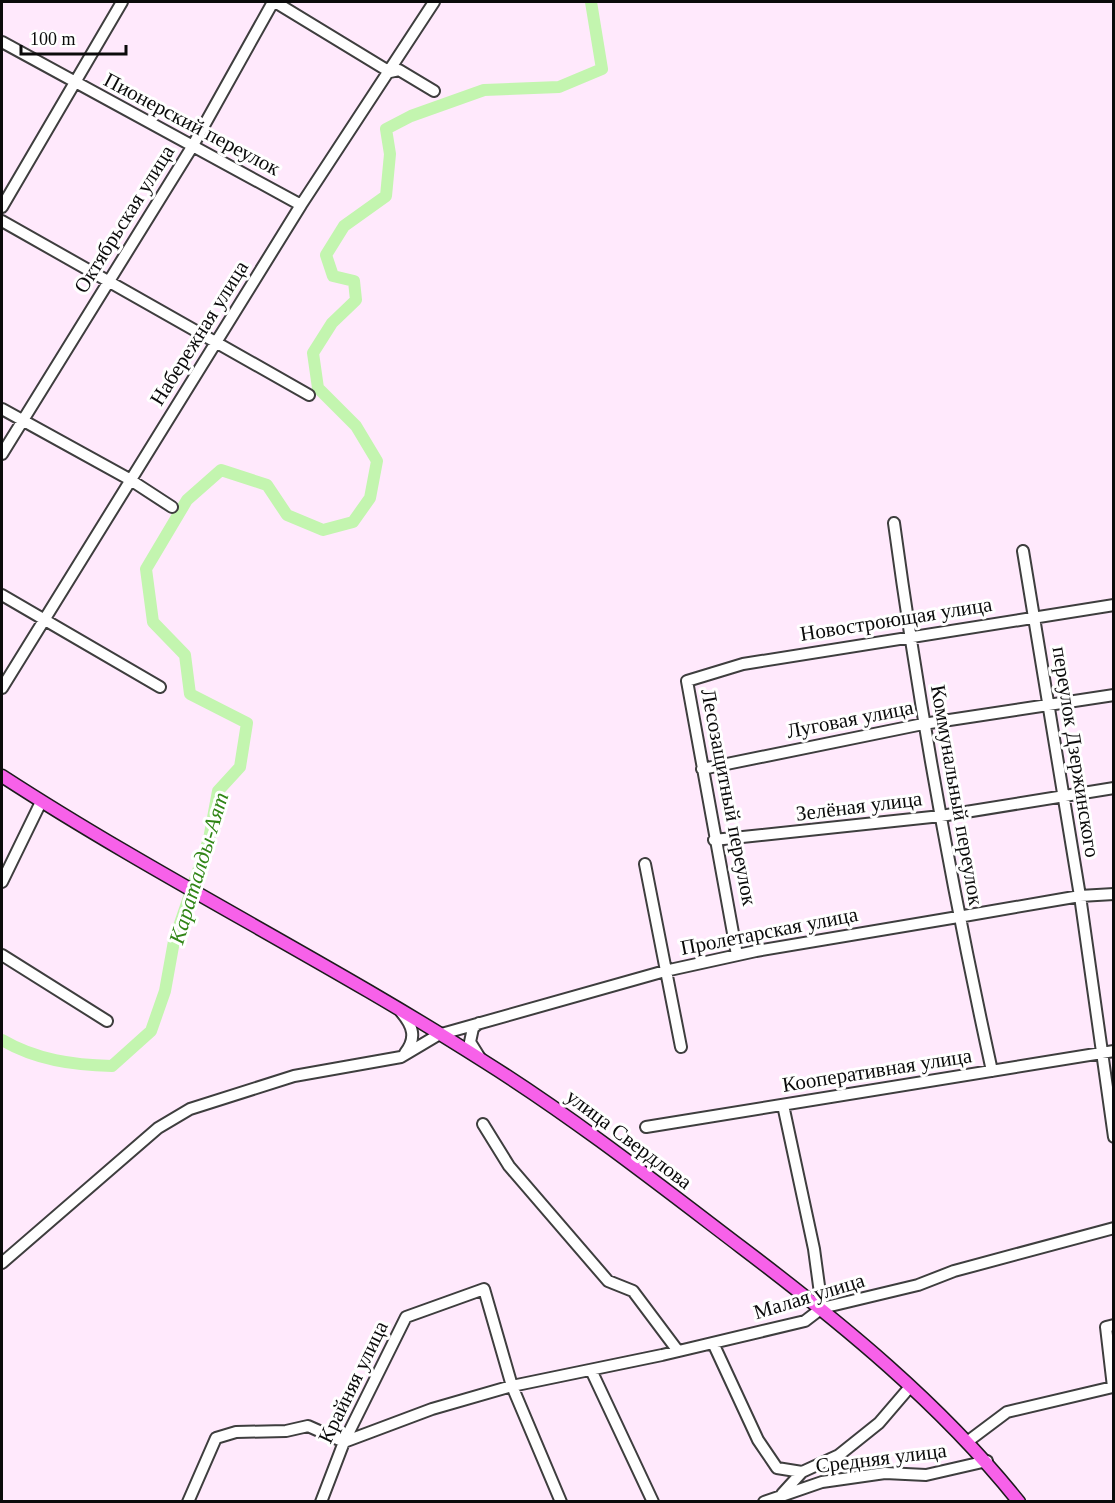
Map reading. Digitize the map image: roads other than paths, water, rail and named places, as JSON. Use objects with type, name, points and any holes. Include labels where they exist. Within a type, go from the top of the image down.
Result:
[{"type":"main road","name":"улица Свердлова","points":[[2,776],[165,876],[483,1060],[572,1119],[822,1308],[987,1461],[1019,1502]]},
{"type":"street","points":[[2,207],[122,2]]},
{"type":"street","points":[[274,2],[390,72],[399,70],[434,91]]},
{"type":"street","name":"Октябрьская улица","points":[[2,454],[192,147],[274,2]]},
{"type":"street","name":"Набережная улица","points":[[2,688],[129,479],[218,342],[301,205],[434,2]]},
{"type":"street","name":"Пионерский переулок","points":[[2,42],[301,205]]},
{"type":"street","points":[[2,221],[309,395]]},
{"type":"street","points":[[2,408],[129,479],[172,507]]},
{"type":"street","name":"Коммунальный переулок","points":[[894,523],[923,723],[958,917],[992,1071]]},
{"type":"street","name":"переулок Дзержинского","points":[[1023,551],[1080,896],[1113,1137]]},
{"type":"street","points":[[2,595],[44,617],[160,687]]},
{"type":"street","name":"Новостроющая улица","points":[[687,681],[743,664],[1113,605]]},
{"type":"street","name":"Лесозащитный переулок","points":[[687,681],[714,840],[729,898],[737,955]]},
{"type":"street","name":"Луговая улица","points":[[702,769],[923,723],[1113,695]]},
{"type":"street","name":"Зелёная улица","points":[[714,840],[941,816],[1113,788]]},
{"type":"street","points":[[2,882],[41,802]]},
{"type":"street","points":[[645,864],[681,1047]]},
{"type":"street","name":"Пролетарская улица","points":[[401,1057],[438,1035],[665,971],[737,955],[1080,896],[1113,894]]},
{"type":"street","points":[[2,955],[107,1021]]},
{"type":"street","points":[[2,1263],[158,1128],[190,1109],[294,1076],[401,1057],[413,1039],[413,1029],[400,1012]]},
{"type":"street","points":[[479,1023],[473,1028],[470,1042],[473,1051],[483,1060]]},
{"type":"street","name":"Кооперативная улица","points":[[646,1127],[1113,1051]]},
{"type":"street","points":[[783,1105],[814,1249],[822,1308]]},
{"type":"street","points":[[483,1124],[508,1166],[608,1281],[633,1291],[678,1351]]},
{"type":"street","name":"Малая улица","points":[[344,1442],[432,1409],[512,1386],[805,1321],[822,1308],[918,1285],[954,1271],[1113,1228]]},
{"type":"street","name":"Крайняя улица","points":[[321,1502],[344,1442],[406,1317],[484,1289],[512,1386]]},
{"type":"street","points":[[967,1442],[1007,1412],[1113,1387],[1106,1328],[1113,1325]]},
{"type":"street","points":[[713,1343],[758,1440],[777,1468],[802,1472]]},
{"type":"street","points":[[591,1370],[653,1502]]},
{"type":"street","points":[[512,1386],[561,1502]]},
{"type":"street","name":"Средняя улица","points":[[781,1495],[802,1472],[839,1455],[879,1423],[909,1388]]},
{"type":"street","points":[[188,1502],[216,1438],[236,1432],[286,1431],[308,1426],[344,1442]]},
{"type":"street","name":"Средняя улица","points":[[764,1502],[822,1482],[885,1473],[926,1475],[987,1461]]},
{"type":"waterway","name":"Караталды-Аят","points":[[2,1040],[41,1057],[112,1066],[151,1031],[165,991],[174,941],[209,839],[218,791],[240,767],[247,723],[190,694],[185,655],[153,622],[146,569],[187,500],[221,470],[267,485],[287,515],[323,530],[353,522],[370,498],[377,461],[356,426],[318,388],[313,353],[332,323],[356,300],[354,281],[333,276],[326,255],[344,226],[386,196],[390,154],[386,129],[411,116],[484,90],[559,87],[602,69],[591,2]]}]
